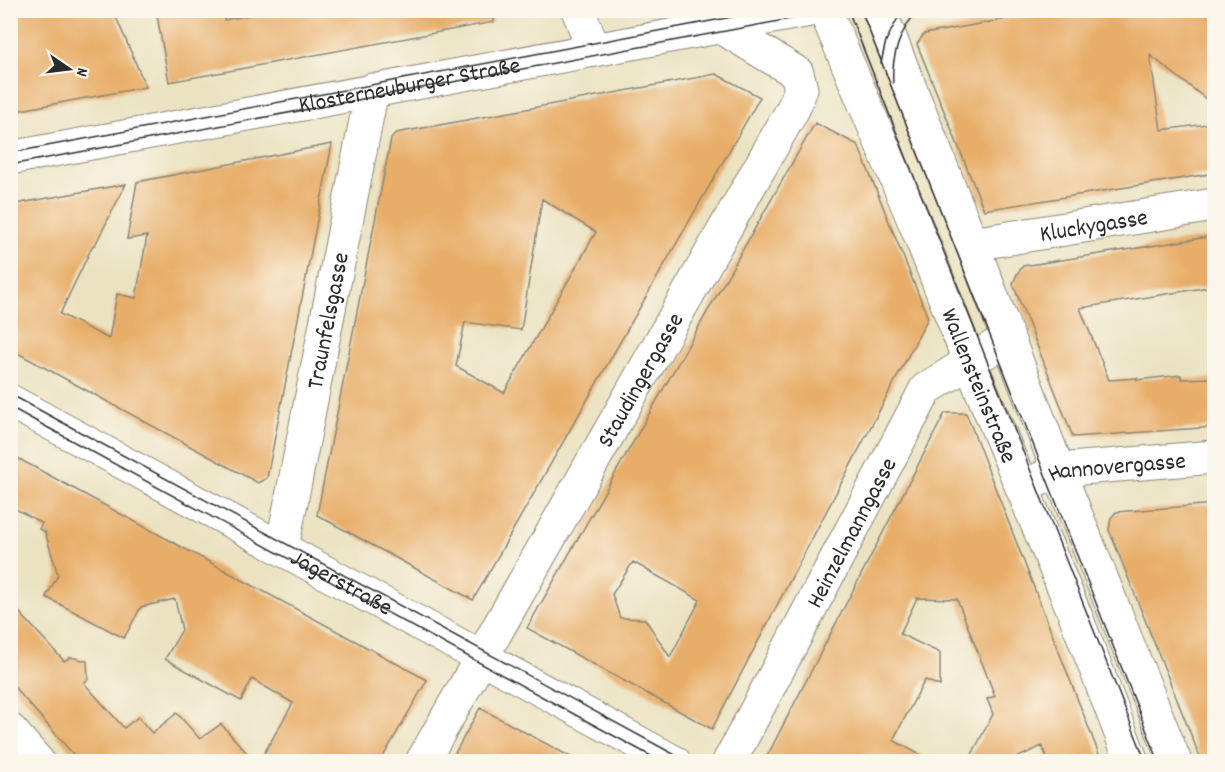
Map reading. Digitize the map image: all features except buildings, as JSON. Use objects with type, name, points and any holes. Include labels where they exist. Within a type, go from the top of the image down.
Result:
[{"type":"street","points":[[578,10],[594,50]]},
{"type":"street","name":"Klosterneuburger Straße","points":[[10,158],[810,10]]},
{"type":"street","name":"Wallensteinstraße","points":[[825,10],[921,237],[969,360],[1076,616],[1132,762]]},
{"type":"street","name":"Wallensteinstraße","points":[[879,10],[972,244],[1058,470],[1175,762]]},
{"type":"street","name":"Staudingergasse","points":[[422,762],[793,109],[801,89],[797,73],[721,27]]},
{"type":"street","name":"Traunfelsgasse","points":[[282,548],[372,90]]},
{"type":"street","name":"Kluckygasse","points":[[972,244],[1215,206]]},
{"type":"street","name":"Heinzelmanngasse","points":[[729,762],[926,389],[969,360],[1008,338]]},
{"type":"street","name":"Jägerstraße","points":[[10,401],[674,762]]},
{"type":"street","name":"Hannovergasse","points":[[1022,488],[1058,470],[1215,457]]},
{"type":"street","points":[[10,730],[38,762]]},
{"type":"tram line","points":[[10,153],[769,10]]},
{"type":"tram line","points":[[10,165],[838,10]]},
{"type":"tram line","points":[[848,10],[1146,762]]},
{"type":"tram line","points":[[861,10],[1159,762]]},
{"type":"tram line","points":[[881,63],[886,41],[902,10]]},
{"type":"tram line","points":[[893,83],[898,44],[907,25],[920,10]]},
{"type":"tram line","points":[[10,394],[688,762]]},
{"type":"tram line","points":[[10,407],[662,762]]}]
